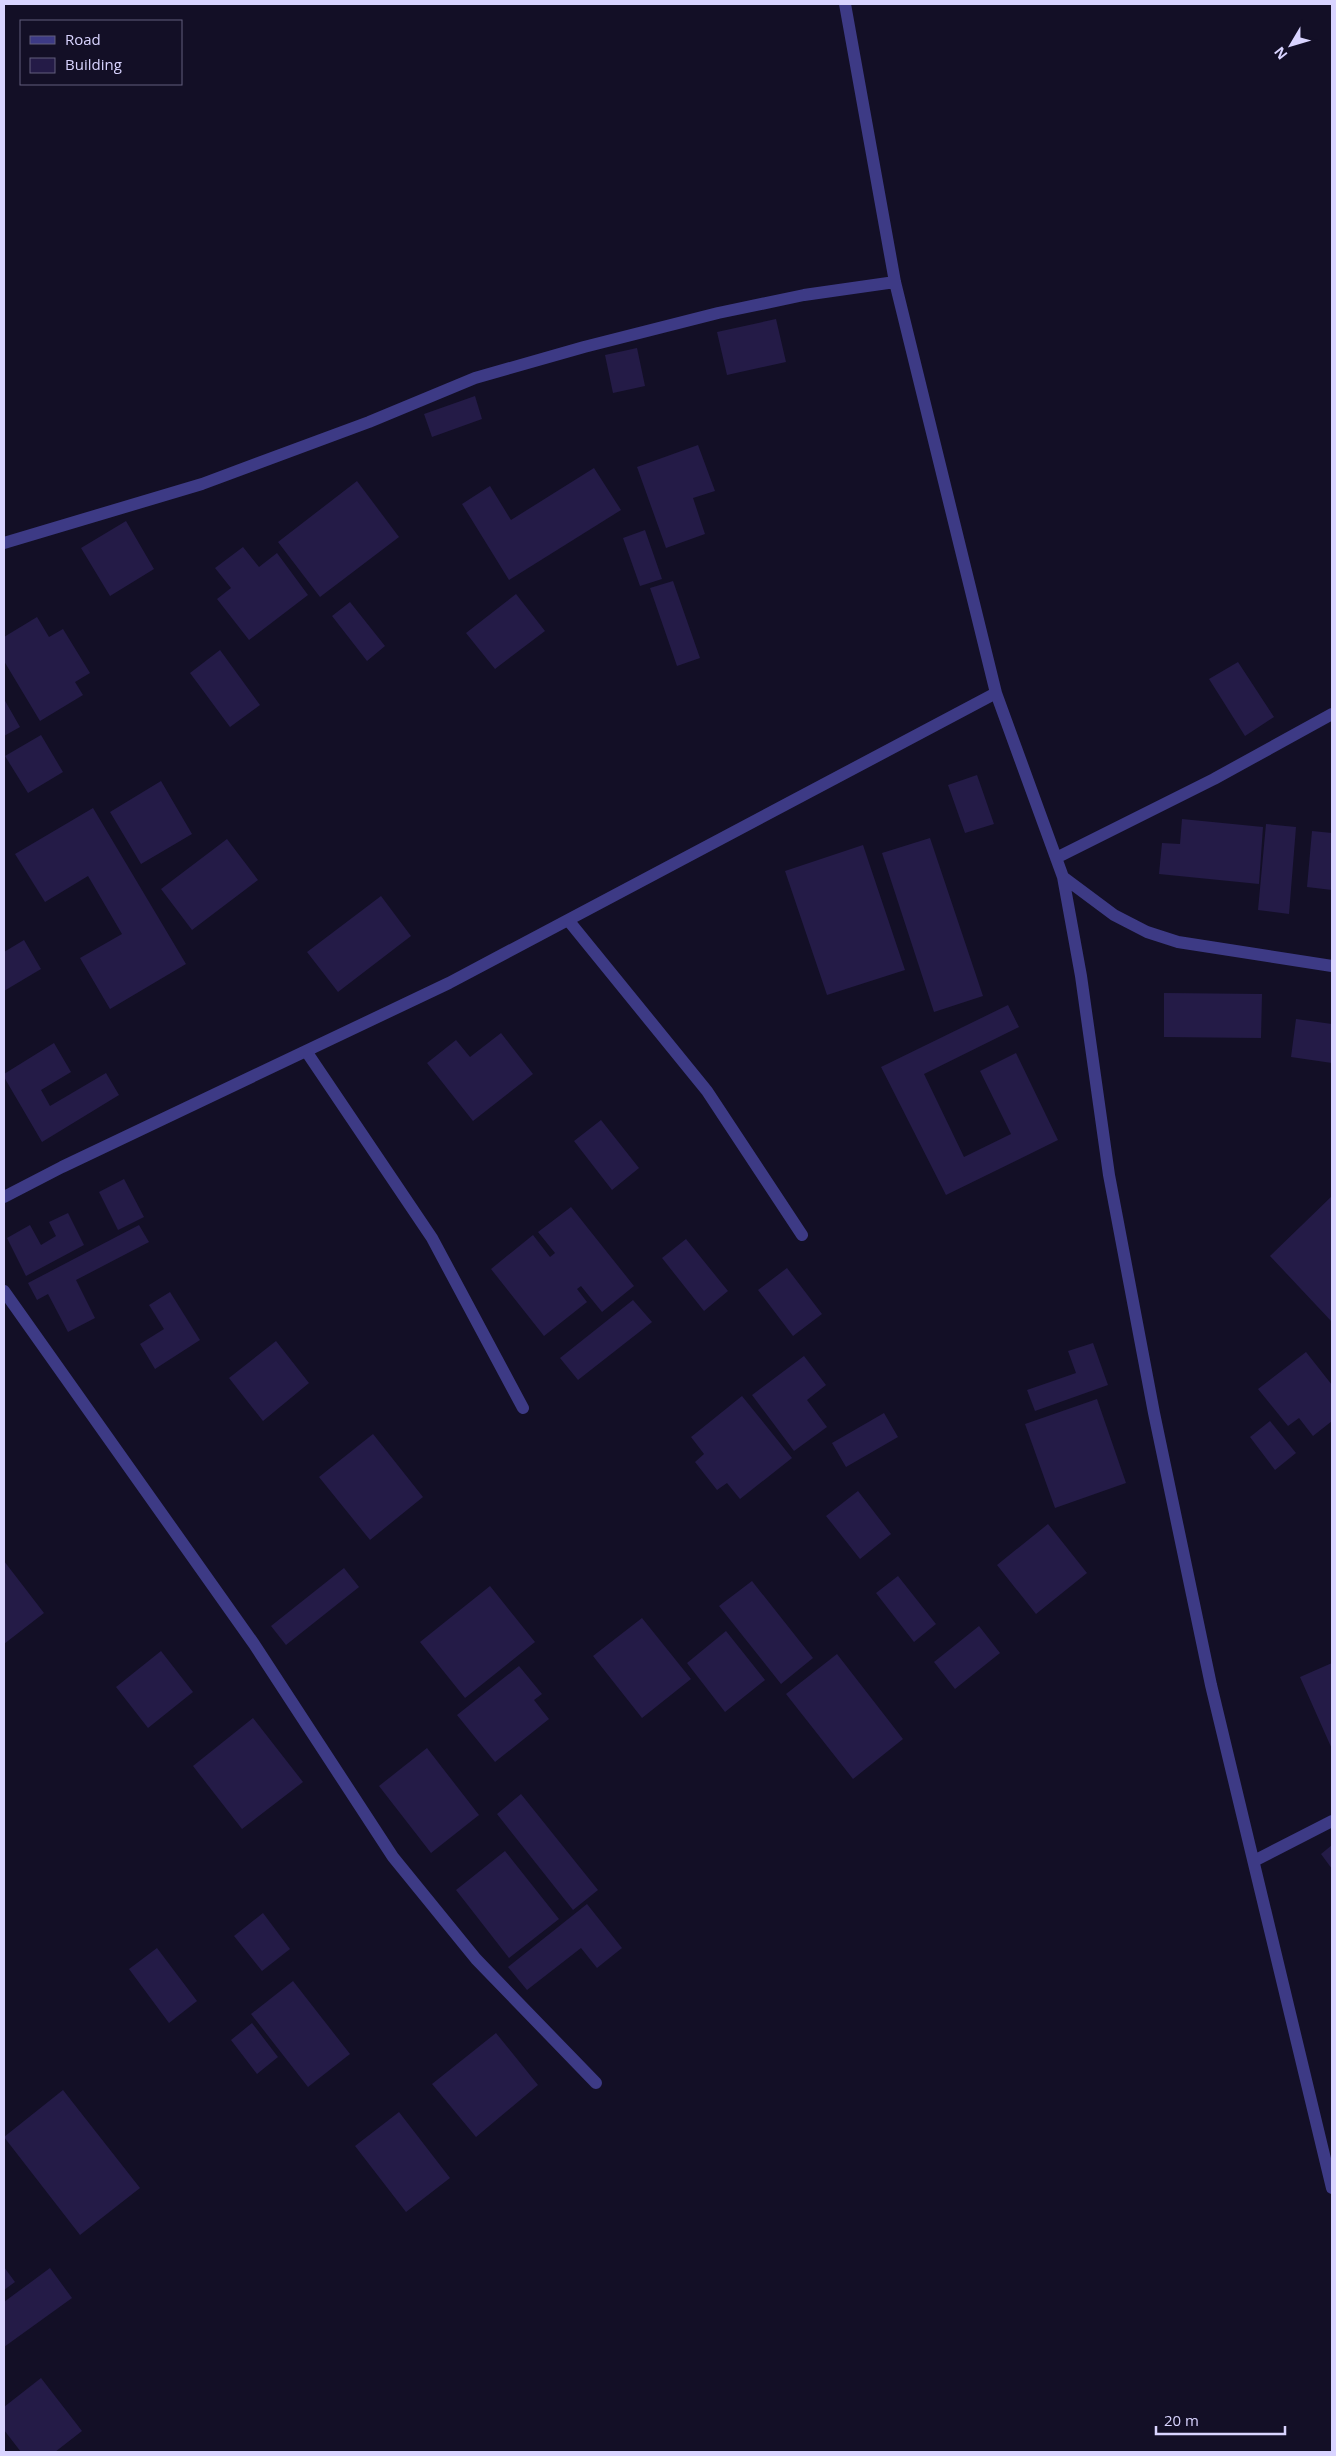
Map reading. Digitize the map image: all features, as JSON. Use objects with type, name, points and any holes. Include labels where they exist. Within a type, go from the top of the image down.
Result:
[{"type":"street","points":[[845,4],[895,282],[996,693],[1063,877],[1081,976],[1109,1174],[1154,1413],[1211,1685],[1332,2188]]},
{"type":"street","points":[[4,543],[202,484],[369,422],[475,378],[584,347],[718,314],[804,295],[895,282]]},
{"type":"street","points":[[4,1197],[62,1167],[449,983],[996,693]]},
{"type":"street","points":[[1056,858],[1214,779],[1332,714]]},
{"type":"street","points":[[1063,877],[1114,915],[1147,932],[1178,942],[1332,966]]},
{"type":"street","points":[[568,920],[707,1091],[802,1236]]},
{"type":"street","points":[[306,1052],[432,1238],[524,1408]]},
{"type":"street","points":[[4,1291],[254,1644],[392,1857],[476,1959],[596,2083]]},
{"type":"street","points":[[1254,1861],[1332,1821]]},
{"type":"building","points":[[776,319],[786,362],[727,375],[717,332]]},
{"type":"building","points":[[637,348],[645,386],[613,393],[605,355]]},
{"type":"building","points":[[475,396],[482,419],[432,437],[424,414]]},
{"type":"building","points":[[698,445],[715,491],[693,498],[705,534],[666,548],[637,467]]},
{"type":"building","points":[[594,468],[621,510],[509,580],[462,504],[490,486],[511,520]]},
{"type":"building","points":[[357,481],[399,537],[320,597],[278,542]]},
{"type":"building","points":[[126,521],[154,569],[110,596],[81,548]]},
{"type":"building","points":[[645,530],[662,579],[640,586],[623,538]]},
{"type":"building","points":[[243,547],[259,567],[277,553],[308,595],[249,640],[217,599],[231,588],[215,568]]},
{"type":"building","points":[[673,581],[700,658],[677,666],[650,588]]},
{"type":"building","points":[[516,594],[545,631],[495,669],[466,633]]},
{"type":"building","points":[[350,602],[385,646],[367,661],[332,616]]},
{"type":"building","points":[[37,617],[49,637],[63,629],[90,673],[75,682],[83,695],[40,721],[4,661],[4,637]]},
{"type":"building","points":[[220,650],[260,705],[230,727],[190,673]]},
{"type":"building","points":[[1238,662],[1274,717],[1245,736],[1209,679]]},
{"type":"building","points":[[4,699],[20,727],[4,736]]},
{"type":"building","points":[[41,735],[63,772],[28,793],[5,756]]},
{"type":"building","points":[[977,775],[994,824],[965,833],[948,785]]},
{"type":"building","points":[[161,781],[192,834],[141,864],[110,812]]},
{"type":"building","points":[[93,808],[186,964],[110,1009],[80,958],[122,934],[88,876],[45,902],[15,854]]},
{"type":"building","points":[[1182,819],[1263,827],[1259,884],[1159,874],[1162,843],[1180,844]]},
{"type":"building","points":[[1266,824],[1296,827],[1289,914],[1258,910]]},
{"type":"building","points":[[1312,831],[1332,833],[1332,890],[1307,887]]},
{"type":"building","points":[[930,838],[983,996],[934,1012],[882,853]]},
{"type":"building","points":[[227,839],[258,880],[192,930],[161,889]]},
{"type":"building","points":[[863,845],[905,970],[827,995],[785,871]]},
{"type":"building","points":[[381,896],[411,936],[338,992],[307,952]]},
{"type":"building","points":[[24,940],[41,969],[4,991],[4,952]]},
{"type":"building","points":[[1164,993],[1262,994],[1261,1038],[1164,1037]]},
{"type":"building","points":[[1008,1005],[1019,1027],[924,1074],[964,1157],[1011,1134],[980,1071],[1016,1053],[1058,1140],[946,1195],[881,1067]]},
{"type":"building","points":[[1296,1019],[1332,1024],[1332,1063],[1291,1057]]},
{"type":"building","points":[[501,1033],[533,1074],[473,1121],[427,1063],[456,1040],[470,1057]]},
{"type":"building","points":[[54,1043],[71,1072],[41,1090],[50,1106],[106,1073],[119,1095],[42,1142],[4,1074]]},
{"type":"building","points":[[601,1120],[639,1168],[612,1190],[574,1141]]},
{"type":"building","points":[[124,1179],[144,1217],[118,1230],[99,1192]]},
{"type":"building","points":[[1332,1196],[1332,1322],[1270,1256]]},
{"type":"building","points":[[571,1207],[634,1286],[602,1312],[581,1286],[577,1289],[587,1302],[544,1336],[491,1269],[533,1235],[550,1257],[555,1253],[538,1232]]},
{"type":"building","points":[[68,1213],[84,1245],[26,1276],[7,1238],[30,1225],[41,1245],[56,1236],[49,1222]]},
{"type":"building","points":[[139,1225],[149,1242],[76,1280],[95,1318],[68,1332],[48,1294],[37,1300],[28,1283]]},
{"type":"building","points":[[686,1239],[728,1291],[704,1311],[662,1258]]},
{"type":"building","points":[[787,1268],[822,1314],[793,1336],[758,1290]]},
{"type":"building","points":[[170,1292],[200,1340],[155,1369],[140,1344],[164,1329],[149,1305]]},
{"type":"building","points":[[633,1300],[652,1322],[578,1380],[560,1358]]},
{"type":"building","points":[[276,1341],[309,1383],[263,1421],[229,1378]]},
{"type":"building","points":[[1093,1343],[1108,1385],[1035,1411],[1027,1390],[1076,1373],[1068,1351]]},
{"type":"building","points":[[1306,1352],[1332,1385],[1332,1421],[1313,1436],[1299,1418],[1288,1426],[1258,1389]]},
{"type":"building","points":[[804,1356],[826,1385],[807,1400],[827,1427],[794,1451],[752,1395]]},
{"type":"building","points":[[742,1396],[792,1458],[740,1499],[727,1483],[717,1490],[695,1462],[704,1454],[691,1437]]},
{"type":"building","points":[[1097,1399],[1126,1483],[1055,1508],[1025,1424]]},
{"type":"building","points":[[884,1413],[898,1437],[846,1467],[832,1443]]},
{"type":"building","points":[[1270,1421],[1296,1453],[1275,1470],[1250,1437]]},
{"type":"building","points":[[373,1434],[423,1497],[370,1540],[319,1477]]},
{"type":"building","points":[[858,1491],[891,1534],[860,1559],[826,1516]]},
{"type":"building","points":[[1048,1524],[1087,1573],[1036,1614],[997,1565]]},
{"type":"building","points":[[4,1561],[44,1613],[4,1644]]},
{"type":"building","points":[[344,1568],[359,1587],[286,1645],[271,1626]]},
{"type":"building","points":[[898,1576],[936,1624],[914,1642],[876,1593]]},
{"type":"building","points":[[752,1581],[813,1658],[781,1684],[719,1606]]},
{"type":"building","points":[[490,1586],[535,1642],[465,1698],[420,1642]]},
{"type":"building","points":[[642,1618],[691,1679],[642,1718],[593,1656]]},
{"type":"building","points":[[979,1626],[1000,1653],[955,1689],[934,1662]]},
{"type":"building","points":[[726,1631],[765,1680],[725,1712],[687,1663]]},
{"type":"building","points":[[161,1651],[193,1692],[148,1728],[116,1687]]},
{"type":"building","points":[[837,1654],[903,1739],[853,1779],[786,1694]]},
{"type":"building","points":[[1332,1663],[1332,1749],[1300,1677]]},
{"type":"building","points":[[519,1666],[542,1694],[534,1700],[549,1719],[495,1762],[457,1715]]},
{"type":"building","points":[[253,1718],[303,1782],[242,1829],[193,1766]]},
{"type":"building","points":[[427,1748],[479,1815],[431,1853],[379,1786]]},
{"type":"building","points":[[521,1794],[598,1890],[573,1910],[497,1814]]},
{"type":"building","points":[[1332,1845],[1332,1869],[1321,1854]]},
{"type":"building","points":[[505,1851],[559,1919],[509,1958],[456,1890]]},
{"type":"building","points":[[587,1904],[622,1948],[597,1968],[581,1948],[527,1990],[508,1967]]},
{"type":"building","points":[[263,1913],[290,1949],[262,1971],[234,1936]]},
{"type":"building","points":[[157,1948],[197,2001],[169,2023],[129,1969]]},
{"type":"building","points":[[293,1981],[350,2054],[308,2087],[251,2014]]},
{"type":"building","points":[[252,2023],[278,2057],[257,2074],[231,2040]]},
{"type":"building","points":[[496,2033],[538,2085],[476,2137],[432,2084]]},
{"type":"building","points":[[63,2090],[140,2188],[80,2235],[4,2137]]},
{"type":"building","points":[[399,2112],[450,2178],[406,2212],[355,2146]]},
{"type":"building","points":[[4,2267],[15,2282],[4,2290]]},
{"type":"building","points":[[50,2268],[72,2298],[4,2347],[4,2302]]},
{"type":"building","points":[[41,2378],[82,2431],[55,2452],[21,2452],[4,2430],[4,2407]]}]
